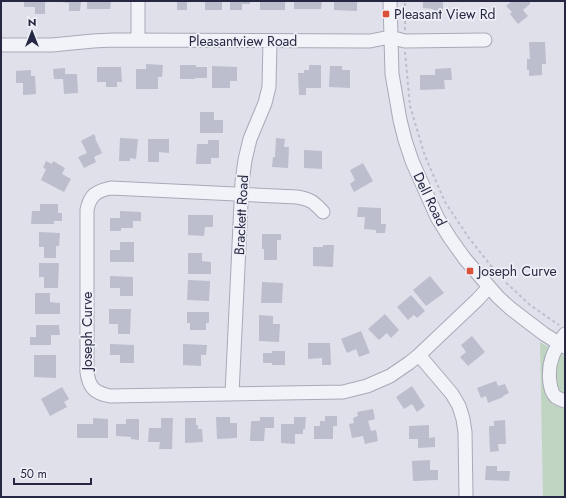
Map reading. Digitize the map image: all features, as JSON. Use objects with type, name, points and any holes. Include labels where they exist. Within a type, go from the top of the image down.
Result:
[{"type":"street","points":[[138,1],[138,40]]},
{"type":"street","name":"Dell Road","points":[[390,1],[392,74],[401,126],[412,161],[437,217],[465,259],[489,287],[510,308],[544,334],[562,337]]},
{"type":"street","name":"Pleasantview Road","points":[[1,45],[52,45],[93,41],[138,40],[370,41],[390,37],[405,41],[485,40]]},
{"type":"street","name":"Brackett Road","points":[[232,394],[245,160],[250,139],[265,103],[269,86],[270,41]]},
{"type":"street","name":"Joseph Curve","points":[[323,212],[307,199],[297,197],[111,188],[102,190],[95,194],[89,201],[87,210],[88,381],[94,389],[101,394],[110,396],[343,392],[367,386],[390,376],[419,355],[489,287]]},
{"type":"street","points":[[562,337],[551,359],[550,380],[553,394],[565,401]]},
{"type":"street","points":[[419,355],[452,394],[459,406],[463,418],[465,432],[466,497]]},
{"type":"path","points":[[405,1],[405,41],[410,106],[424,156],[445,202],[468,238],[499,276],[530,304],[562,337]]},
{"type":"green space","points":[[540,342],[565,356],[565,497],[543,497]]},
{"type":"building","points":[[24,1],[45,1],[45,14],[35,14],[35,7],[24,7]]},
{"type":"building","points":[[62,1],[81,1],[80,11],[69,11],[69,3]]},
{"type":"building","points":[[87,1],[111,1],[110,9],[87,9]]},
{"type":"building","points":[[177,1],[187,1],[187,10],[177,10]]},
{"type":"building","points":[[205,1],[222,1],[222,10],[205,10]]},
{"type":"building","points":[[230,1],[250,1],[250,4],[242,4],[242,10],[230,10]]},
{"type":"building","points":[[260,1],[285,1],[285,10],[260,10]]},
{"type":"building","points":[[294,1],[322,1],[321,9],[294,9]]},
{"type":"building","points":[[334,1],[357,1],[357,11],[334,10]]},
{"type":"building","points":[[423,1],[443,1],[443,12],[423,8]]},
{"type":"building","points":[[512,1],[530,2],[530,4],[523,10],[528,16],[518,24],[510,14],[512,12],[506,6]]},
{"type":"building","points":[[529,42],[545,42],[546,64],[542,64],[542,75],[529,76],[529,70],[527,70],[527,59],[530,59]]},
{"type":"building","points":[[146,64],[163,65],[162,77],[158,77],[158,89],[136,89],[136,69],[146,69]]},
{"type":"building","points":[[180,65],[207,67],[207,78],[180,79]]},
{"type":"building","points":[[309,65],[321,65],[321,88],[306,88],[306,95],[299,95],[298,73],[304,73],[304,70],[309,70]]},
{"type":"building","points":[[212,66],[237,67],[237,81],[230,81],[230,88],[212,88]]},
{"type":"building","points":[[330,66],[342,66],[342,70],[350,70],[350,88],[329,87]]},
{"type":"building","points":[[97,67],[121,67],[122,82],[117,82],[117,87],[106,87],[106,82],[97,82]]},
{"type":"building","points":[[65,68],[65,74],[77,74],[78,93],[64,94],[63,79],[54,79],[53,69]]},
{"type":"building","points":[[451,68],[452,80],[444,80],[445,89],[420,90],[420,75],[435,75],[435,69]]},
{"type":"building","points":[[31,70],[31,76],[35,76],[36,94],[23,95],[23,83],[16,83],[16,71]]},
{"type":"building","points":[[200,112],[214,112],[214,120],[223,120],[223,133],[200,133]]},
{"type":"building","points":[[94,134],[102,153],[94,157],[96,162],[84,168],[78,157],[87,153],[81,141]]},
{"type":"building","points":[[120,138],[138,139],[136,159],[130,158],[130,161],[119,161]]},
{"type":"building","points":[[276,138],[285,139],[284,147],[289,147],[288,168],[272,167],[273,157],[275,157]]},
{"type":"building","points":[[148,139],[169,139],[169,153],[159,152],[159,162],[148,162]]},
{"type":"building","points":[[208,140],[219,140],[219,158],[211,158],[211,164],[196,164],[197,144],[208,144]]},
{"type":"building","points":[[304,150],[322,151],[322,169],[304,168]]},
{"type":"building","points":[[46,161],[52,164],[53,161],[65,168],[62,174],[71,179],[64,192],[41,180],[46,169],[43,168]]},
{"type":"building","points":[[363,163],[373,181],[354,192],[350,184],[355,180],[350,170]]},
{"type":"building","points":[[40,204],[58,204],[58,213],[62,213],[62,221],[54,221],[54,224],[31,224],[32,211],[40,211]]},
{"type":"building","points":[[358,207],[381,208],[381,224],[386,224],[385,233],[376,233],[376,230],[364,229],[365,217],[357,217]]},
{"type":"building","points":[[120,211],[141,212],[141,221],[133,221],[133,228],[121,228],[121,231],[110,231],[110,218],[120,218]]},
{"type":"building","points":[[188,215],[213,215],[213,227],[205,227],[204,236],[188,235]]},
{"type":"building","points":[[39,232],[60,233],[59,246],[56,246],[56,258],[44,258],[44,247],[39,247]]},
{"type":"building","points":[[262,234],[281,234],[281,240],[277,240],[277,260],[264,260]]},
{"type":"building","points":[[120,242],[134,242],[134,262],[110,262],[110,250],[120,250]]},
{"type":"building","points":[[323,245],[334,245],[333,267],[313,266],[313,247],[323,247]]},
{"type":"building","points":[[188,253],[202,253],[202,261],[211,262],[211,274],[188,274]]},
{"type":"building","points":[[39,263],[59,263],[58,288],[44,288],[44,277],[39,277]]},
{"type":"building","points":[[110,276],[133,277],[133,296],[120,296],[120,288],[110,288]]},
{"type":"building","points":[[430,276],[444,293],[426,306],[413,290]]},
{"type":"building","points":[[188,280],[210,281],[209,301],[187,300]]},
{"type":"building","points":[[262,282],[283,283],[282,303],[261,303]]},
{"type":"building","points":[[35,293],[50,293],[50,302],[60,303],[60,314],[35,314]]},
{"type":"building","points":[[411,295],[425,311],[417,318],[414,315],[408,320],[397,307]]},
{"type":"building","points":[[109,309],[131,309],[130,334],[118,334],[118,324],[109,324]]},
{"type":"building","points":[[187,312],[209,312],[209,323],[206,323],[206,330],[190,330],[190,323],[187,323]]},
{"type":"building","points":[[385,314],[399,330],[391,338],[387,333],[379,340],[368,329]]},
{"type":"building","points":[[259,315],[273,316],[273,324],[280,324],[279,342],[259,341]]},
{"type":"building","points":[[36,325],[59,325],[60,335],[51,335],[51,345],[30,345],[30,337],[36,337]]},
{"type":"building","points":[[361,331],[370,353],[359,357],[356,349],[347,353],[341,339]]},
{"type":"building","points":[[472,336],[485,352],[468,366],[460,357],[466,352],[461,345]]},
{"type":"building","points":[[308,343],[330,343],[331,365],[322,365],[322,358],[308,359]]},
{"type":"building","points":[[110,344],[134,345],[134,363],[120,363],[120,355],[110,355]]},
{"type":"building","points":[[183,344],[207,345],[206,355],[201,355],[201,366],[183,365]]},
{"type":"building","points":[[272,351],[285,351],[285,365],[263,363],[263,353],[272,353]]},
{"type":"building","points":[[34,355],[56,355],[56,378],[34,377]]},
{"type":"building","points":[[496,381],[498,386],[505,384],[509,393],[488,403],[486,396],[481,398],[477,388]]},
{"type":"building","points":[[412,386],[425,406],[417,412],[412,404],[404,409],[396,397]]},
{"type":"building","points":[[62,387],[69,399],[64,402],[67,407],[50,416],[41,399]]},
{"type":"building","points":[[373,409],[375,419],[368,421],[371,431],[376,430],[378,441],[365,444],[363,436],[352,438],[349,424],[354,423],[353,418],[358,416],[357,412]]},
{"type":"building","points":[[325,416],[337,416],[337,426],[333,426],[333,439],[314,439],[314,426],[320,426],[320,421],[325,421]]},
{"type":"building","points":[[216,417],[230,417],[230,423],[237,423],[237,438],[217,439]]},
{"type":"building","points":[[260,417],[274,417],[274,428],[265,428],[264,441],[250,441],[251,421],[260,421]]},
{"type":"building","points":[[294,417],[306,417],[303,434],[295,434],[295,444],[281,443],[281,424],[294,424]]},
{"type":"building","points":[[93,418],[108,419],[108,438],[77,438],[77,424],[93,424]]},
{"type":"building","points":[[161,418],[173,418],[172,449],[159,449],[160,442],[148,442],[149,428],[161,428]]},
{"type":"building","points":[[185,418],[196,418],[196,425],[198,425],[198,429],[202,429],[203,442],[185,443]]},
{"type":"building","points":[[126,419],[139,419],[139,440],[131,439],[131,437],[116,436],[116,424],[126,424]]},
{"type":"building","points":[[505,420],[506,444],[498,444],[499,451],[490,452],[489,426],[494,426],[494,421]]},
{"type":"building","points":[[429,425],[429,438],[435,437],[435,447],[418,448],[418,439],[409,439],[409,426]]},
{"type":"building","points":[[430,460],[430,470],[438,470],[438,480],[413,481],[412,461]]},
{"type":"building","points":[[486,466],[497,466],[497,471],[510,471],[509,481],[485,480]]},
{"type":"place","name":"Pleasant View Rd","points":[[386,14]]},
{"type":"place","name":"Joseph Curve","points":[[470,271]]}]
